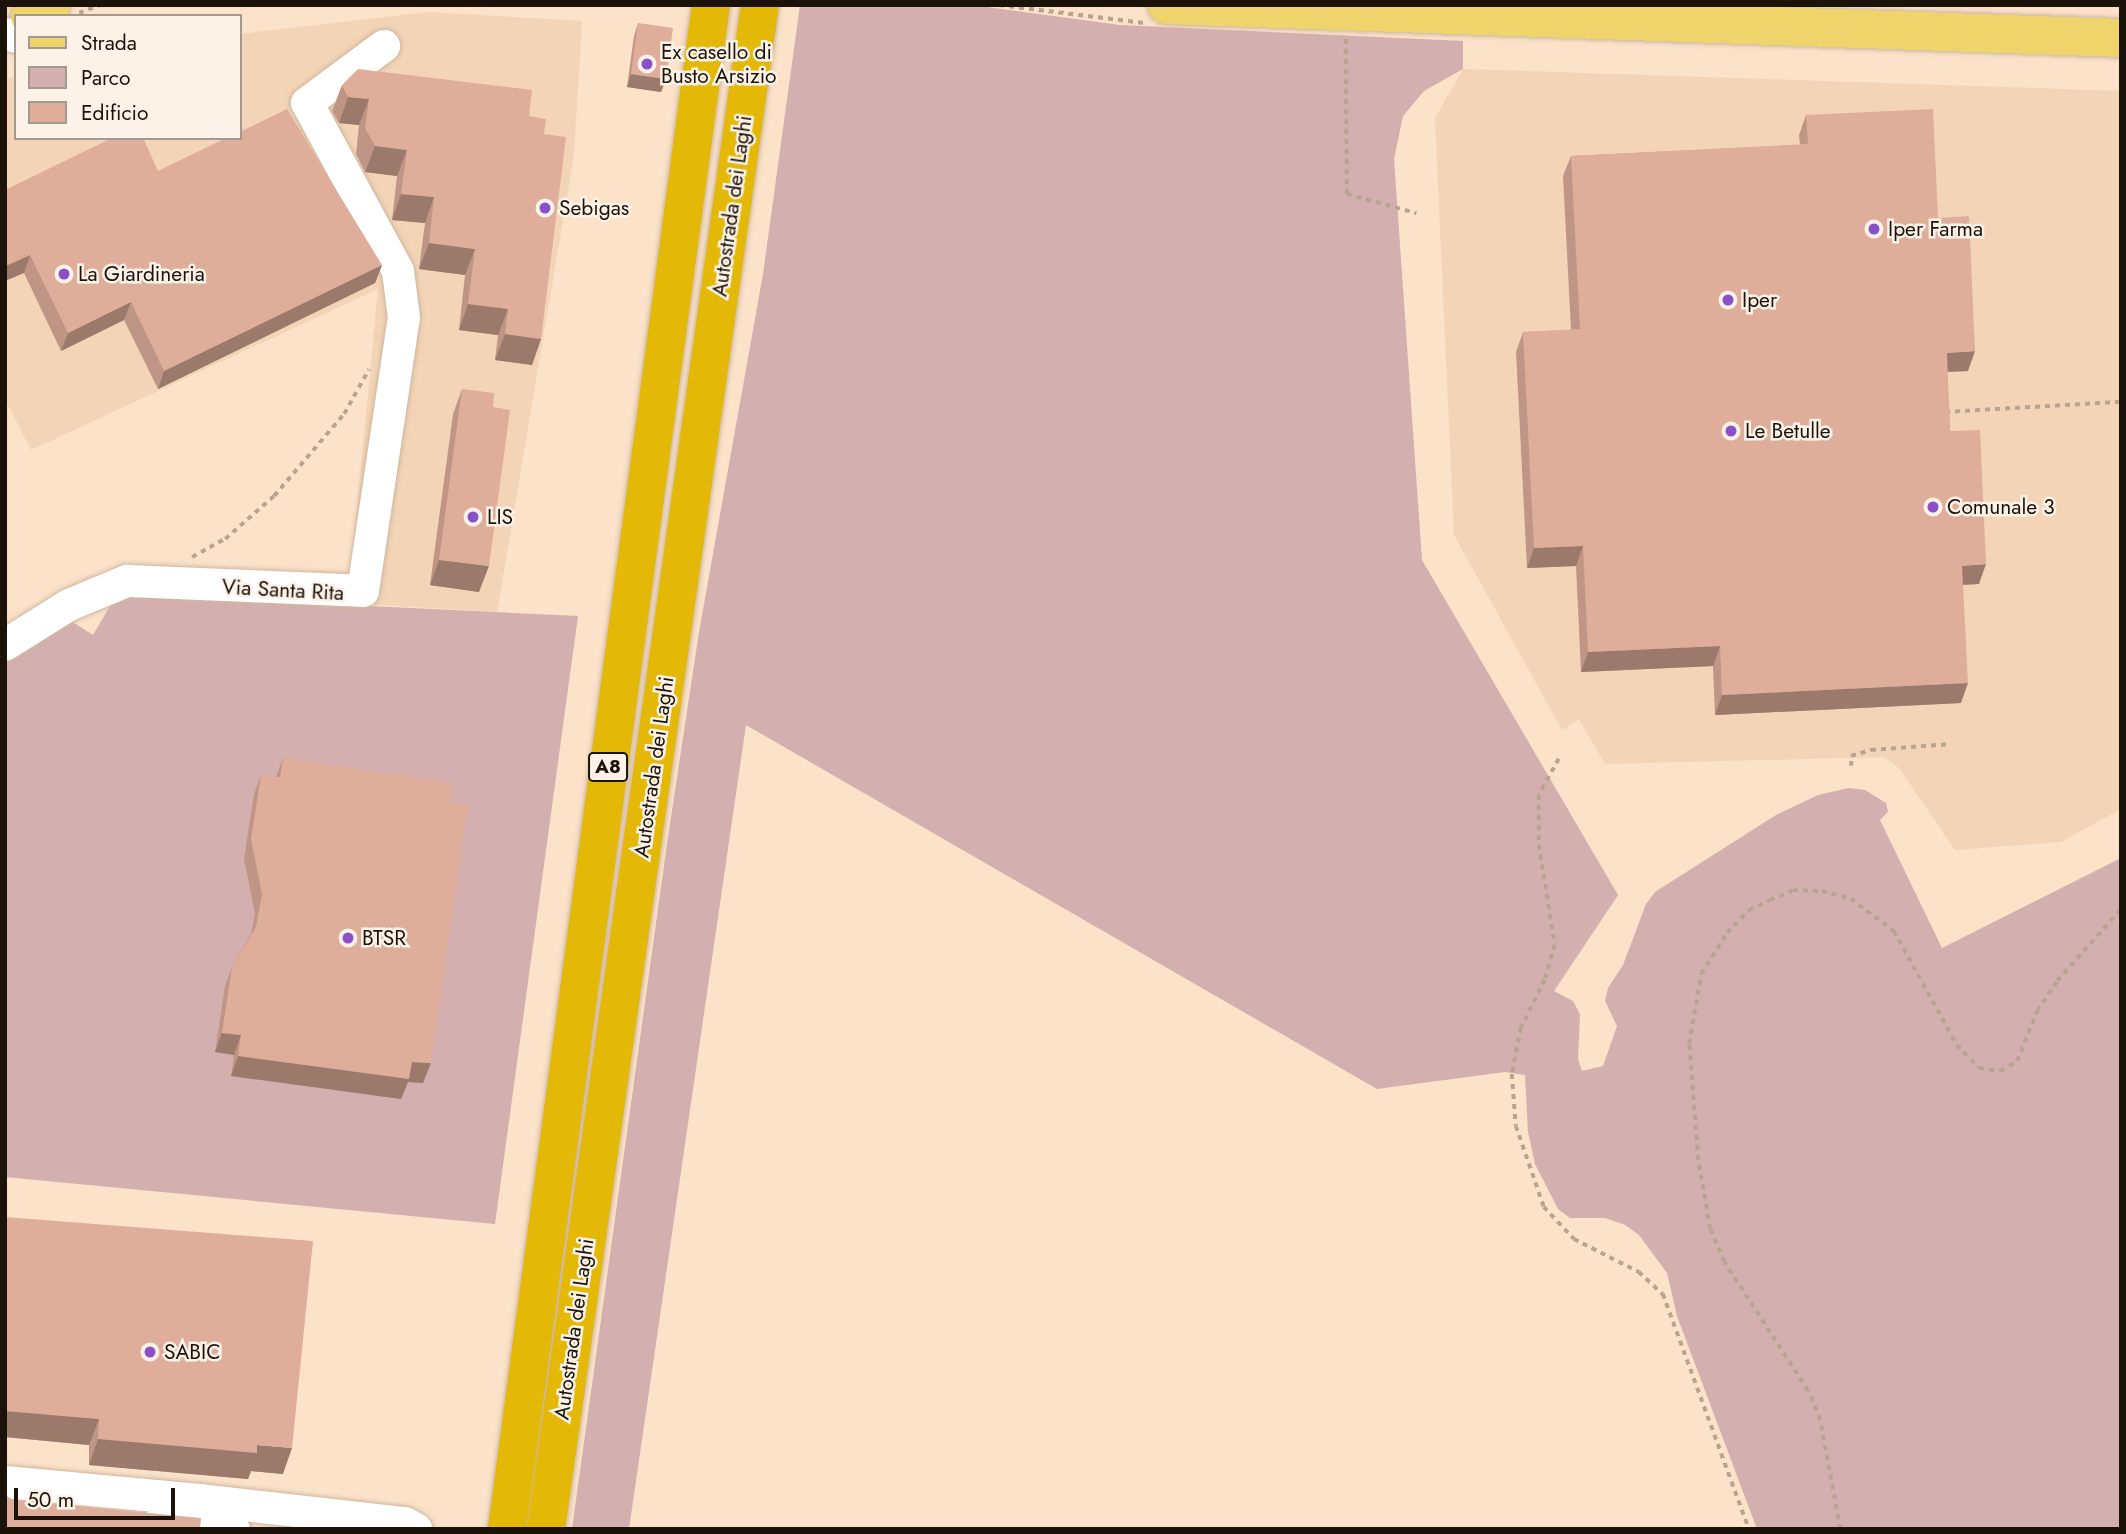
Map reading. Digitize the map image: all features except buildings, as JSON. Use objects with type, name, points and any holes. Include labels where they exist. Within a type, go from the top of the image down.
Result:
[{"type":"highway","name":"Autostrada dei Laghi","points":[[507,1529],[711,5]]},
{"type":"highway","name":"Autostrada dei Laghi","points":[[546,1529],[760,5]]},
{"type":"main road","points":[[34,14],[51,5]]},
{"type":"main road","points":[[1167,5],[1802,30],[1912,28],[2121,38]]},
{"type":"main road","points":[[1759,5],[1912,28]]},
{"type":"street","points":[[384,46],[307,103],[397,271],[404,318],[384,373]]},
{"type":"street","name":"Via Santa Rita","points":[[5,645],[69,605],[127,581],[363,591],[384,373]]},
{"type":"street","points":[[5,1482],[405,1523],[416,1529]]},
{"type":"street","points":[[5,1508],[215,1528]]},
{"type":"path","points":[[76,14],[100,5]]},
{"type":"path","points":[[1346,38],[1347,194],[1416,214]]},
{"type":"path","points":[[184,561],[225,539],[274,496],[344,414],[384,373]]},
{"type":"path","points":[[1941,412],[2121,402]]},
{"type":"path","points":[[1851,766],[1851,756],[1864,752],[1951,744]]},
{"type":"path","points":[[1559,759],[1539,795],[1539,845],[1555,945],[1545,979],[1521,1028],[1512,1074],[1516,1126],[1544,1207],[1574,1238],[1639,1272],[1662,1294],[1749,1529]]},
{"type":"path","points":[[1840,1529],[1820,1420],[1808,1391],[1724,1262],[1710,1229],[1697,1147],[1689,1044],[1701,974],[1727,933],[1749,910],[1793,890],[1822,891],[1850,899],[1894,930],[1957,1045],[1979,1068],[2000,1071],[2017,1061],[2037,1011],[2057,981],[2121,909]]},
{"type":"shaded area","points":[[428,12],[582,21],[574,155],[497,612],[348,603],[378,289],[31,450],[5,399],[5,79],[14,77],[14,140],[242,140],[242,34]]},
{"type":"shaded area","points":[[1463,69],[2121,91],[2121,809],[2061,842],[1955,850],[1899,768],[1884,757],[1605,764],[1579,719],[1562,730],[1454,535],[1435,118]]},
{"type":"green space","points":[[800,5],[972,5],[1120,25],[1463,41],[1463,69],[1424,91],[1403,116],[1394,159],[1422,560],[1618,895],[1554,991],[1573,1001],[1580,1014],[1578,1059],[1582,1071],[1603,1066],[1617,1026],[1605,1001],[1608,988],[1623,965],[1646,904],[1655,892],[1776,815],[1818,795],[1849,788],[1865,790],[1886,803],[1888,812],[1880,820],[1942,948],[2121,858],[2121,1529],[1757,1529],[1677,1316],[1667,1273],[1639,1235],[1625,1225],[1605,1218],[1570,1218],[1558,1209],[1535,1164],[1528,1132],[1525,1075],[1505,1072],[1377,1089],[746,725],[629,1529],[572,1529],[667,844],[699,632],[763,274]]},
{"type":"green space","points":[[117,594],[578,616],[495,1224],[5,1177],[5,659],[68,619],[93,635]]},
{"type":"place","name":"Ex casello di Busto Arsizio","points":[[647,64]]},
{"type":"place","name":"Sebigas","points":[[545,208]]},
{"type":"place","name":"Iper Farma","points":[[1874,229]]},
{"type":"place","name":"La Giardineria","points":[[64,274]]},
{"type":"place","name":"Iper","points":[[1728,300]]},
{"type":"place","name":"Le Betulle","points":[[1731,431]]},
{"type":"place","name":"Comunale 3","points":[[1933,507]]},
{"type":"place","name":"LIS","points":[[473,517]]},
{"type":"place","name":"BTSR","points":[[348,938]]},
{"type":"place","name":"SABIC","points":[[150,1352]]}]
